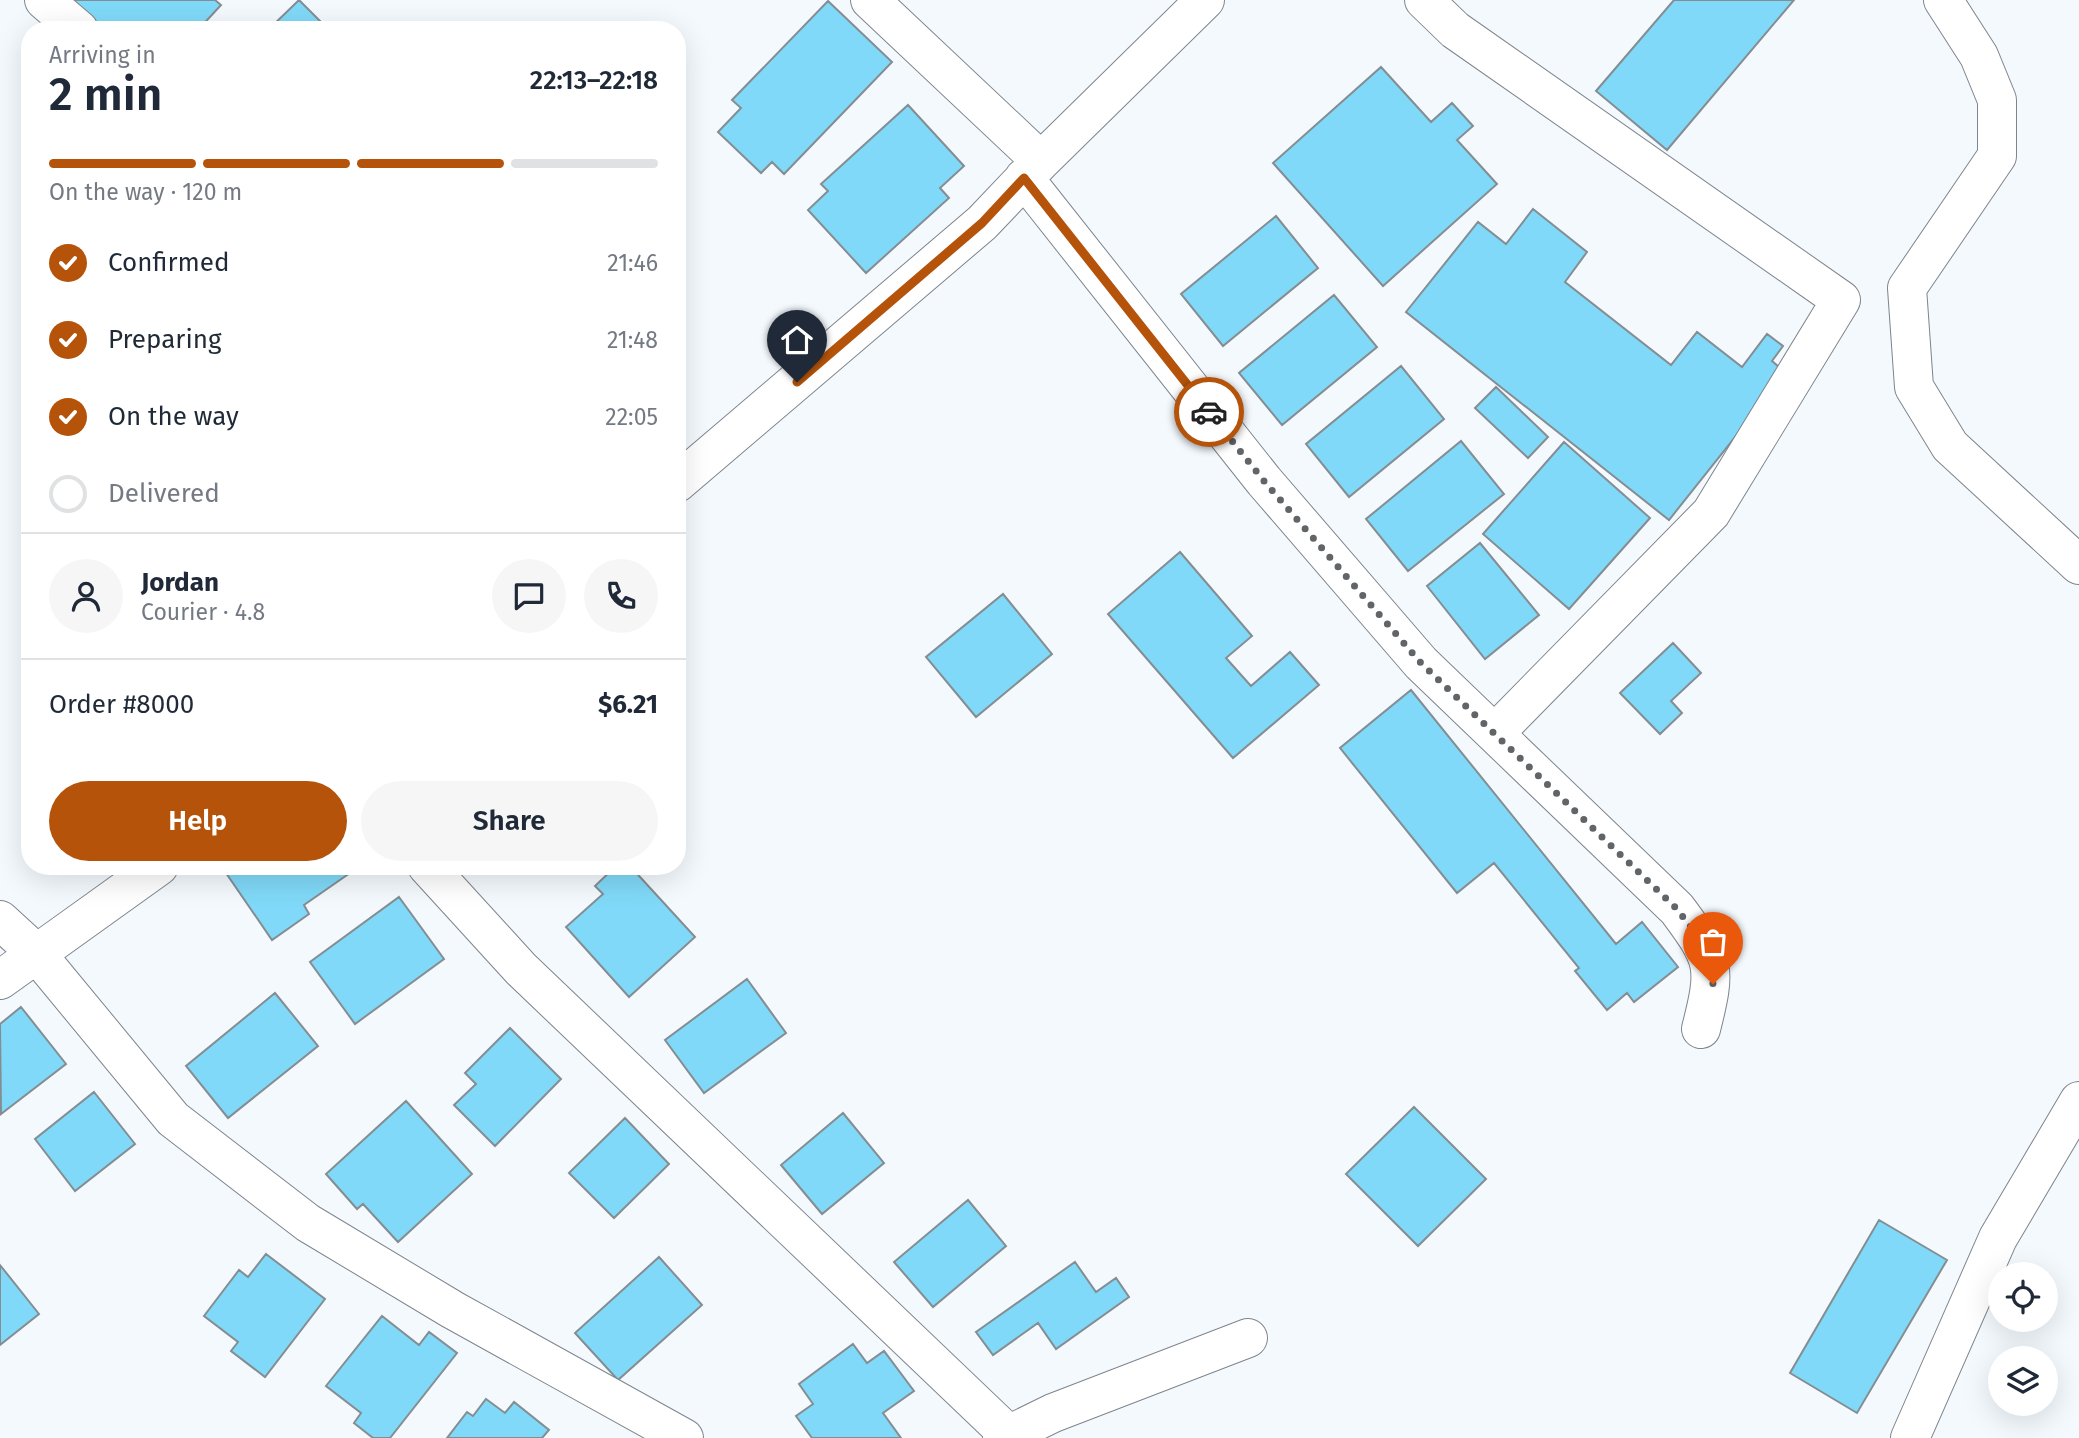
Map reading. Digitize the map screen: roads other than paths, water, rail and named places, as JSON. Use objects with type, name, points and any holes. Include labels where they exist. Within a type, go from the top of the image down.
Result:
[{"type":"street","points":[[44,0],[68,21]]},
{"type":"street","points":[[870,0],[1032,170],[1264,481],[1421,663],[1677,909],[1706,947],[1713,984],[1701,1029]]},
{"type":"street","points":[[686,475],[982,223],[1032,170],[1205,0]]},
{"type":"street","points":[[1424,0],[1455,30],[1841,300],[1711,513],[1495,733]]},
{"type":"street","points":[[1943,0],[1979,56],[1997,100],[1997,156],[1907,288],[1914,387],[1950,446],[2079,565]]},
{"type":"street","points":[[0,980],[146,875]]},
{"type":"street","points":[[435,875],[521,969],[1005,1436],[1053,1413],[1248,1338]]},
{"type":"street","points":[[0,920],[36,953],[173,1119],[308,1223],[453,1310],[684,1438]]},
{"type":"street","points":[[1910,1438],[1998,1238],[2079,1101]]}]
